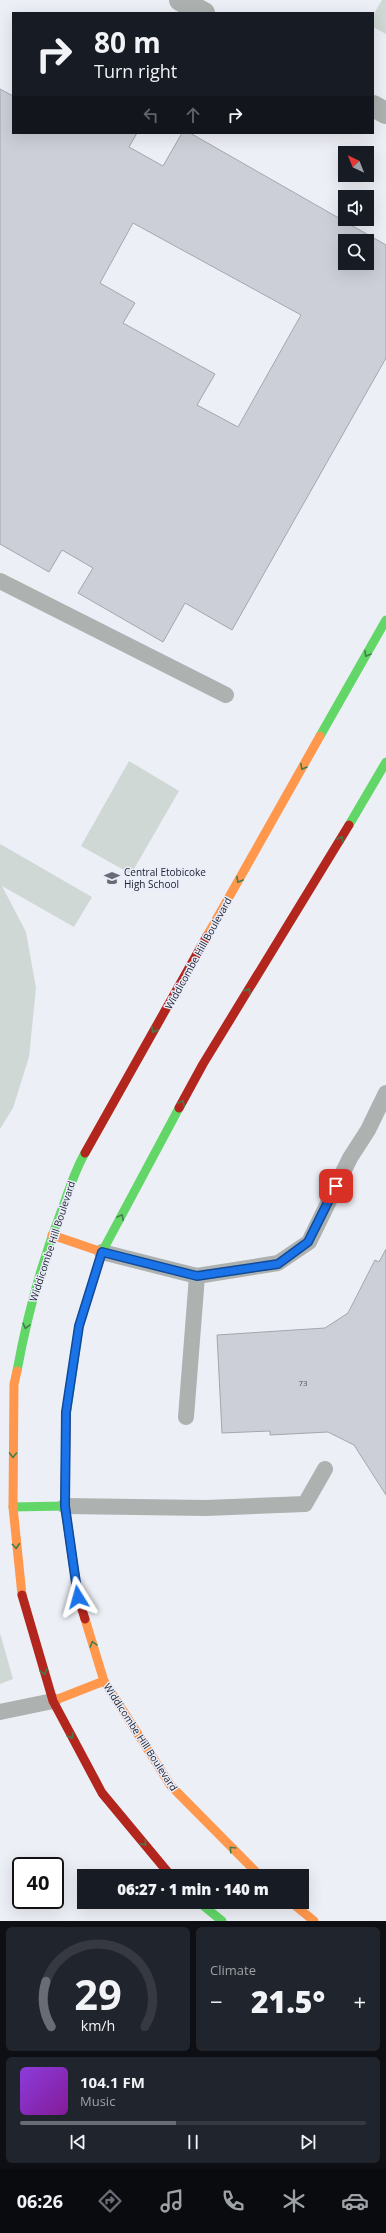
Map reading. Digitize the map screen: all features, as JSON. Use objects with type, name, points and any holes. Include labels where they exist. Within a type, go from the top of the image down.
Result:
[{"type":"street","points":[[180,0],[202,12]]},
{"type":"street","points":[[374,107],[386,113]]},
{"type":"street","name":"Widdicombe Hill Boulevard","points":[[165,1869],[102,1793],[53,1701],[20,1588],[13,1507],[14,1384],[25,1328],[52,1235],[77,1167],[386,620]]},
{"type":"street","name":"Widdicombe Hill Boulevard","points":[[253,1869],[171,1786],[104,1681],[78,1597],[65,1506],[66,1412],[79,1326],[102,1252],[203,1064],[322,873],[386,762]]},
{"type":"street","points":[[52,1235],[102,1252]]},
{"type":"street","points":[[13,1507],[65,1506]]},
{"type":"street","points":[[53,1701],[104,1681]]},
{"type":"street","points":[[207,1909],[222,1921]]},
{"type":"street","points":[[299,1909],[314,1921]]},
{"type":"lane","points":[[0,581],[226,695]]},
{"type":"lane","points":[[102,1252],[197,1276],[278,1264],[308,1242],[350,1158],[368,1130],[386,1092]]},
{"type":"lane","points":[[186,1417],[197,1276]]},
{"type":"lane","points":[[65,1506],[206,1508],[305,1504],[325,1469]]},
{"type":"lane","points":[[0,1712],[53,1701]]},
{"type":"shaded area","points":[[382,0],[386,0],[386,34],[374,28],[374,13]]},
{"type":"shaded area","points":[[129,761],[179,791],[131,874],[81,846]]},
{"type":"shaded area","points":[[0,844],[92,897],[74,927],[2,886],[26,932],[36,988],[29,1057],[13,1108],[0,1129]]},
{"type":"shaded area","points":[[0,1633],[13,1679],[0,1684]]},
{"type":"building","points":[[0,89],[12,95],[12,134],[136,134],[129,147],[163,166],[181,134],[192,134],[338,218],[338,226],[353,226],[367,234],[338,234],[338,270],[374,270],[374,238],[386,245],[386,358],[232,630],[185,603],[163,642],[78,593],[93,568],[62,550],[49,572],[0,544]],"holes":[[[133,223],[301,315],[238,427],[197,405],[215,374],[123,323],[135,303],[100,283]]]},
{"type":"building","points":[[386,1249],[386,1495],[354,1445],[328,1432],[270,1435],[270,1431],[222,1433],[217,1335],[325,1328],[348,1313],[375,1260],[379,1262]]},
{"type":"traffic: fast","points":[[320,736],[386,620]]},
{"type":"traffic: fast","points":[[349,825],[386,762]]},
{"type":"traffic: fast","points":[[66,1416],[79,1326],[102,1252],[179,1108]]},
{"type":"traffic: fast","points":[[17,1371],[30,1309],[42,1269],[72,1180],[85,1153]]},
{"type":"traffic: fast","points":[[13,1507],[65,1506]]},
{"type":"traffic: fast","points":[[207,1909],[222,1921]]},
{"type":"traffic: slow","points":[[207,936],[320,736]]},
{"type":"traffic: slow","points":[[52,1235],[102,1252]]},
{"type":"traffic: slow","points":[[17,1371],[14,1384],[13,1507],[22,1595]]},
{"type":"traffic: slow","points":[[85,1619],[104,1681],[171,1786],[253,1869]]},
{"type":"traffic: slow","points":[[53,1701],[104,1681]]},
{"type":"traffic: slow","points":[[299,1909],[314,1921]]},
{"type":"traffic: jam","points":[[179,1108],[203,1064],[349,825]]},
{"type":"traffic: jam","points":[[85,1153],[207,936]]},
{"type":"traffic: jam","points":[[66,1416],[65,1506],[78,1597],[85,1619]]},
{"type":"traffic: jam","points":[[22,1595],[53,1701],[102,1793],[165,1869]]},
{"type":"place","name":"Central Etobicoke High School","points":[[112,878]]},
{"type":"route","points":[[78,1597],[65,1506],[66,1412],[79,1326],[102,1252],[167,1267],[197,1276],[278,1264],[308,1242],[336,1186]]}]
